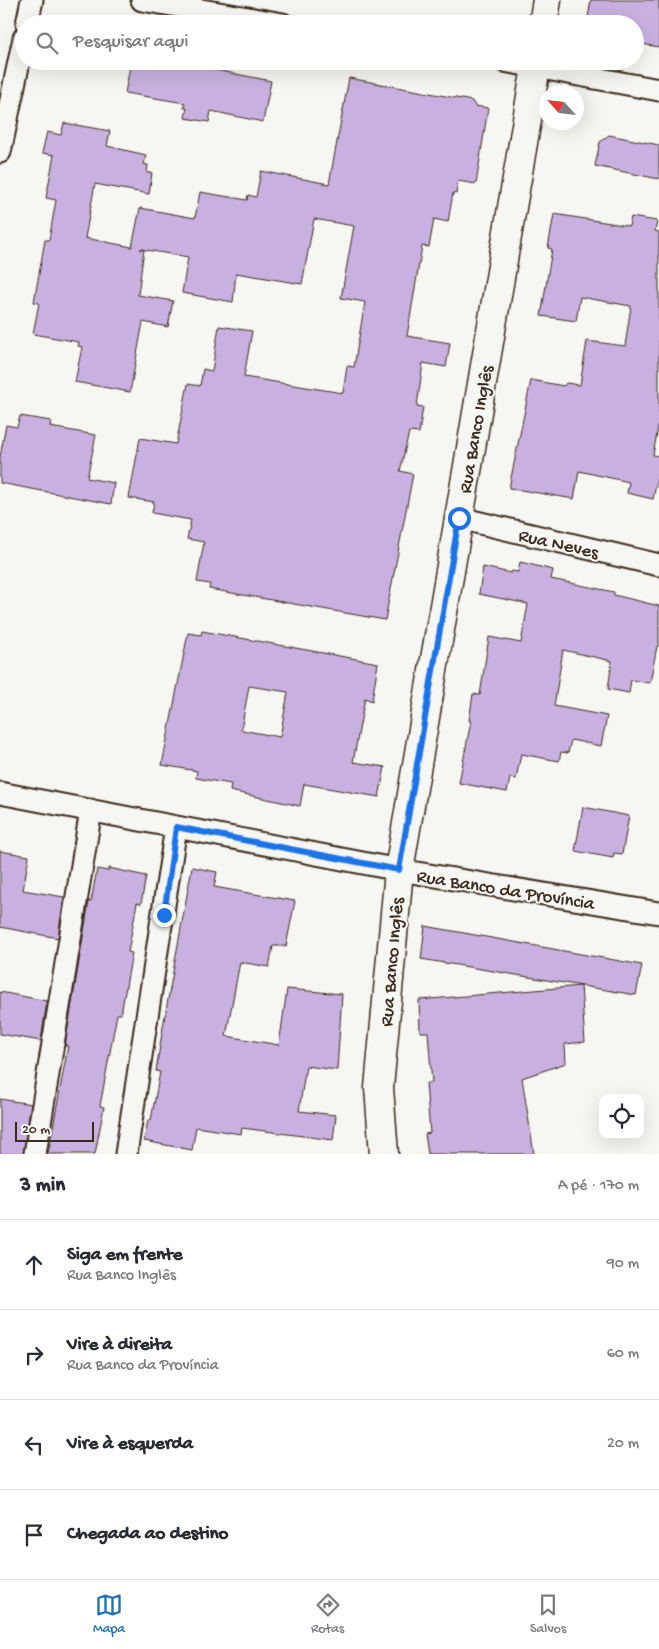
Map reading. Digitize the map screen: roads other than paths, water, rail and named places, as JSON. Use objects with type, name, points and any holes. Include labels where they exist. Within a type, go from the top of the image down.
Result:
[{"type":"street","points":[[29,15],[32,0]]},
{"type":"street","points":[[142,0],[230,15]]},
{"type":"street","points":[[545,15],[548,0]]},
{"type":"street","points":[[0,152],[17,70]]},
{"type":"street","name":"Rua Banco Inglês","points":[[384,1154],[379,1088],[399,870],[536,70]]},
{"type":"street","points":[[565,70],[659,90]]},
{"type":"street","name":"Rua Neves","points":[[459,518],[659,565]]},
{"type":"street","name":"Rua Banco da Província","points":[[0,793],[399,870],[659,913]]},
{"type":"street","points":[[35,1154],[91,810]]},
{"type":"street","points":[[126,1154],[176,827]]}]
